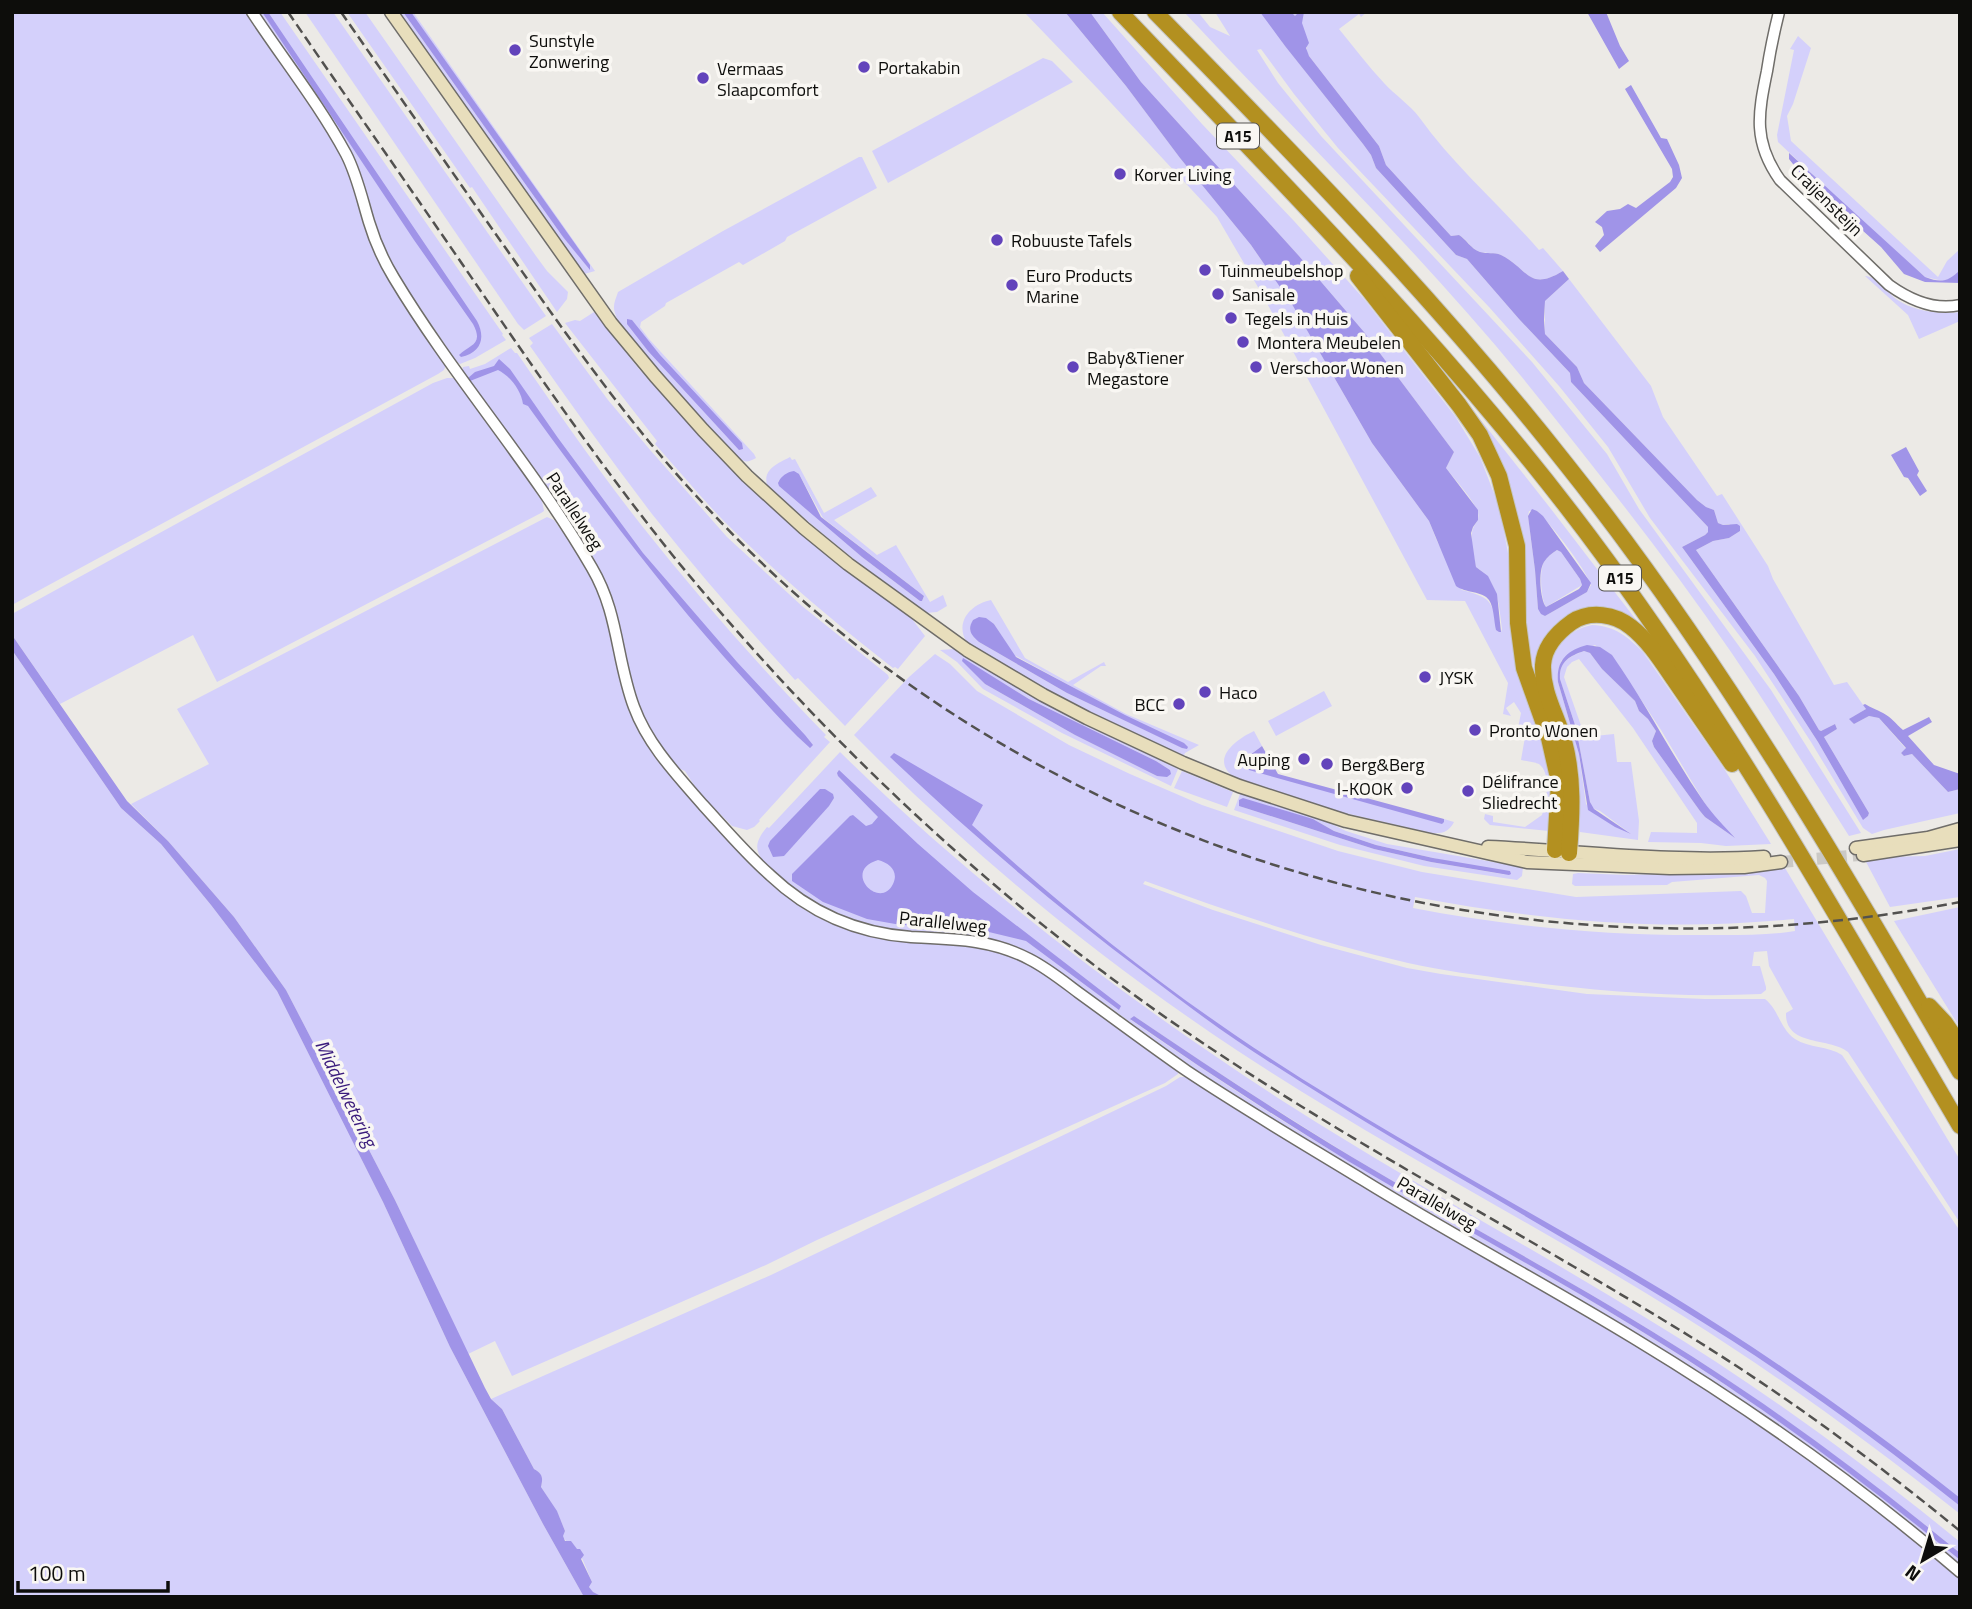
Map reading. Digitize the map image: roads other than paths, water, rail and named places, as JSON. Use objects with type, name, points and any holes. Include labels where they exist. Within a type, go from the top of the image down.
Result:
[{"type":"highway","name":"A15","points":[[1120,12],[1356,260],[1484,404],[1606,558],[1694,685],[1755,780],[1960,1126]]},
{"type":"highway","name":"A15","points":[[1155,12],[1319,181],[1428,299],[1567,465],[1639,560],[1775,762],[1960,1072]]},
{"type":"highway","name":"A15","points":[[1356,260],[1358,277],[1459,405],[1480,435],[1499,477],[1517,545],[1518,624],[1524,668],[1549,738],[1559,782],[1560,855]]},
{"type":"highway","name":"A15","points":[[1560,855],[1572,812],[1570,770],[1563,739],[1544,685],[1543,662],[1551,642],[1562,629],[1576,619],[1595,614],[1615,617],[1632,627],[1650,646],[1745,783],[1808,884],[1843,928]]},
{"type":"highway","name":"A15","points":[[1910,986],[1945,1023],[1960,1045]]},
{"type":"main road","points":[[391,12],[611,323],[655,376],[747,477],[848,564],[940,632],[1003,672],[1087,718],[1183,763],[1239,786],[1346,821],[1460,845],[1560,855],[1779,859]]},
{"type":"main road","points":[[1960,830],[1858,851],[1960,840]]},
{"type":"street","name":"Parallelweg","points":[[252,12],[346,153],[376,243],[398,285],[555,509],[591,567],[612,614],[631,701],[647,734],[676,774],[774,879],[822,914],[859,929],[908,936],[977,940],[1029,959],[1187,1070],[1367,1182],[1640,1342],[1734,1402],[1829,1468],[1960,1572]]},
{"type":"street","name":"Craijensteijn","points":[[1779,12],[1759,111],[1763,145],[1774,172],[1897,291],[1932,305],[1960,305]]},
{"type":"tunnel","points":[[1781,862],[1860,855]]},
{"type":"railway","points":[[288,12],[549,390],[674,557],[829,731],[941,838],[1060,939],[1191,1035],[1334,1126],[1699,1342],[1833,1432],[1960,1531]]},
{"type":"railway","points":[[341,12],[581,354],[632,421],[687,486],[716,517],[843,634],[981,732],[1131,810],[1288,869],[1452,908],[1620,927],[1790,925],[1960,902]]},
{"type":"place","name":"Sunstyle Zonwering","points":[[515,50]]},
{"type":"place","name":"Portakabin","points":[[864,67]]},
{"type":"place","name":"Vermaas Slaapcomfort","points":[[703,78]]},
{"type":"place","name":"Korver Living","points":[[1120,174]]},
{"type":"place","name":"Robuuste Tafels","points":[[997,240]]},
{"type":"place","name":"Tuinmeubelshop","points":[[1205,270]]},
{"type":"place","name":"Euro Products Marine","points":[[1012,285]]},
{"type":"place","name":"Sanisale","points":[[1218,294]]},
{"type":"place","name":"Tegels in Huis","points":[[1231,318]]},
{"type":"place","name":"Montera Meubelen","points":[[1243,342]]},
{"type":"place","name":"Baby&Tiener Megastore","points":[[1073,367]]},
{"type":"place","name":"Verschoor Wonen","points":[[1256,367]]},
{"type":"place","name":"JYSK","points":[[1425,677]]},
{"type":"place","name":"Haco","points":[[1205,692]]},
{"type":"place","name":"BCC","points":[[1179,704]]},
{"type":"place","name":"Pronto Wonen","points":[[1475,730]]},
{"type":"place","name":"Auping","points":[[1304,759]]},
{"type":"place","name":"Berg&Berg","points":[[1327,764]]},
{"type":"place","name":"I-KOOK","points":[[1407,788]]},
{"type":"place","name":"Délifrance Sliedrecht","points":[[1468,791]]},
{"type":"water label","name":"Middelwetering","points":[[347,1093]]}]
